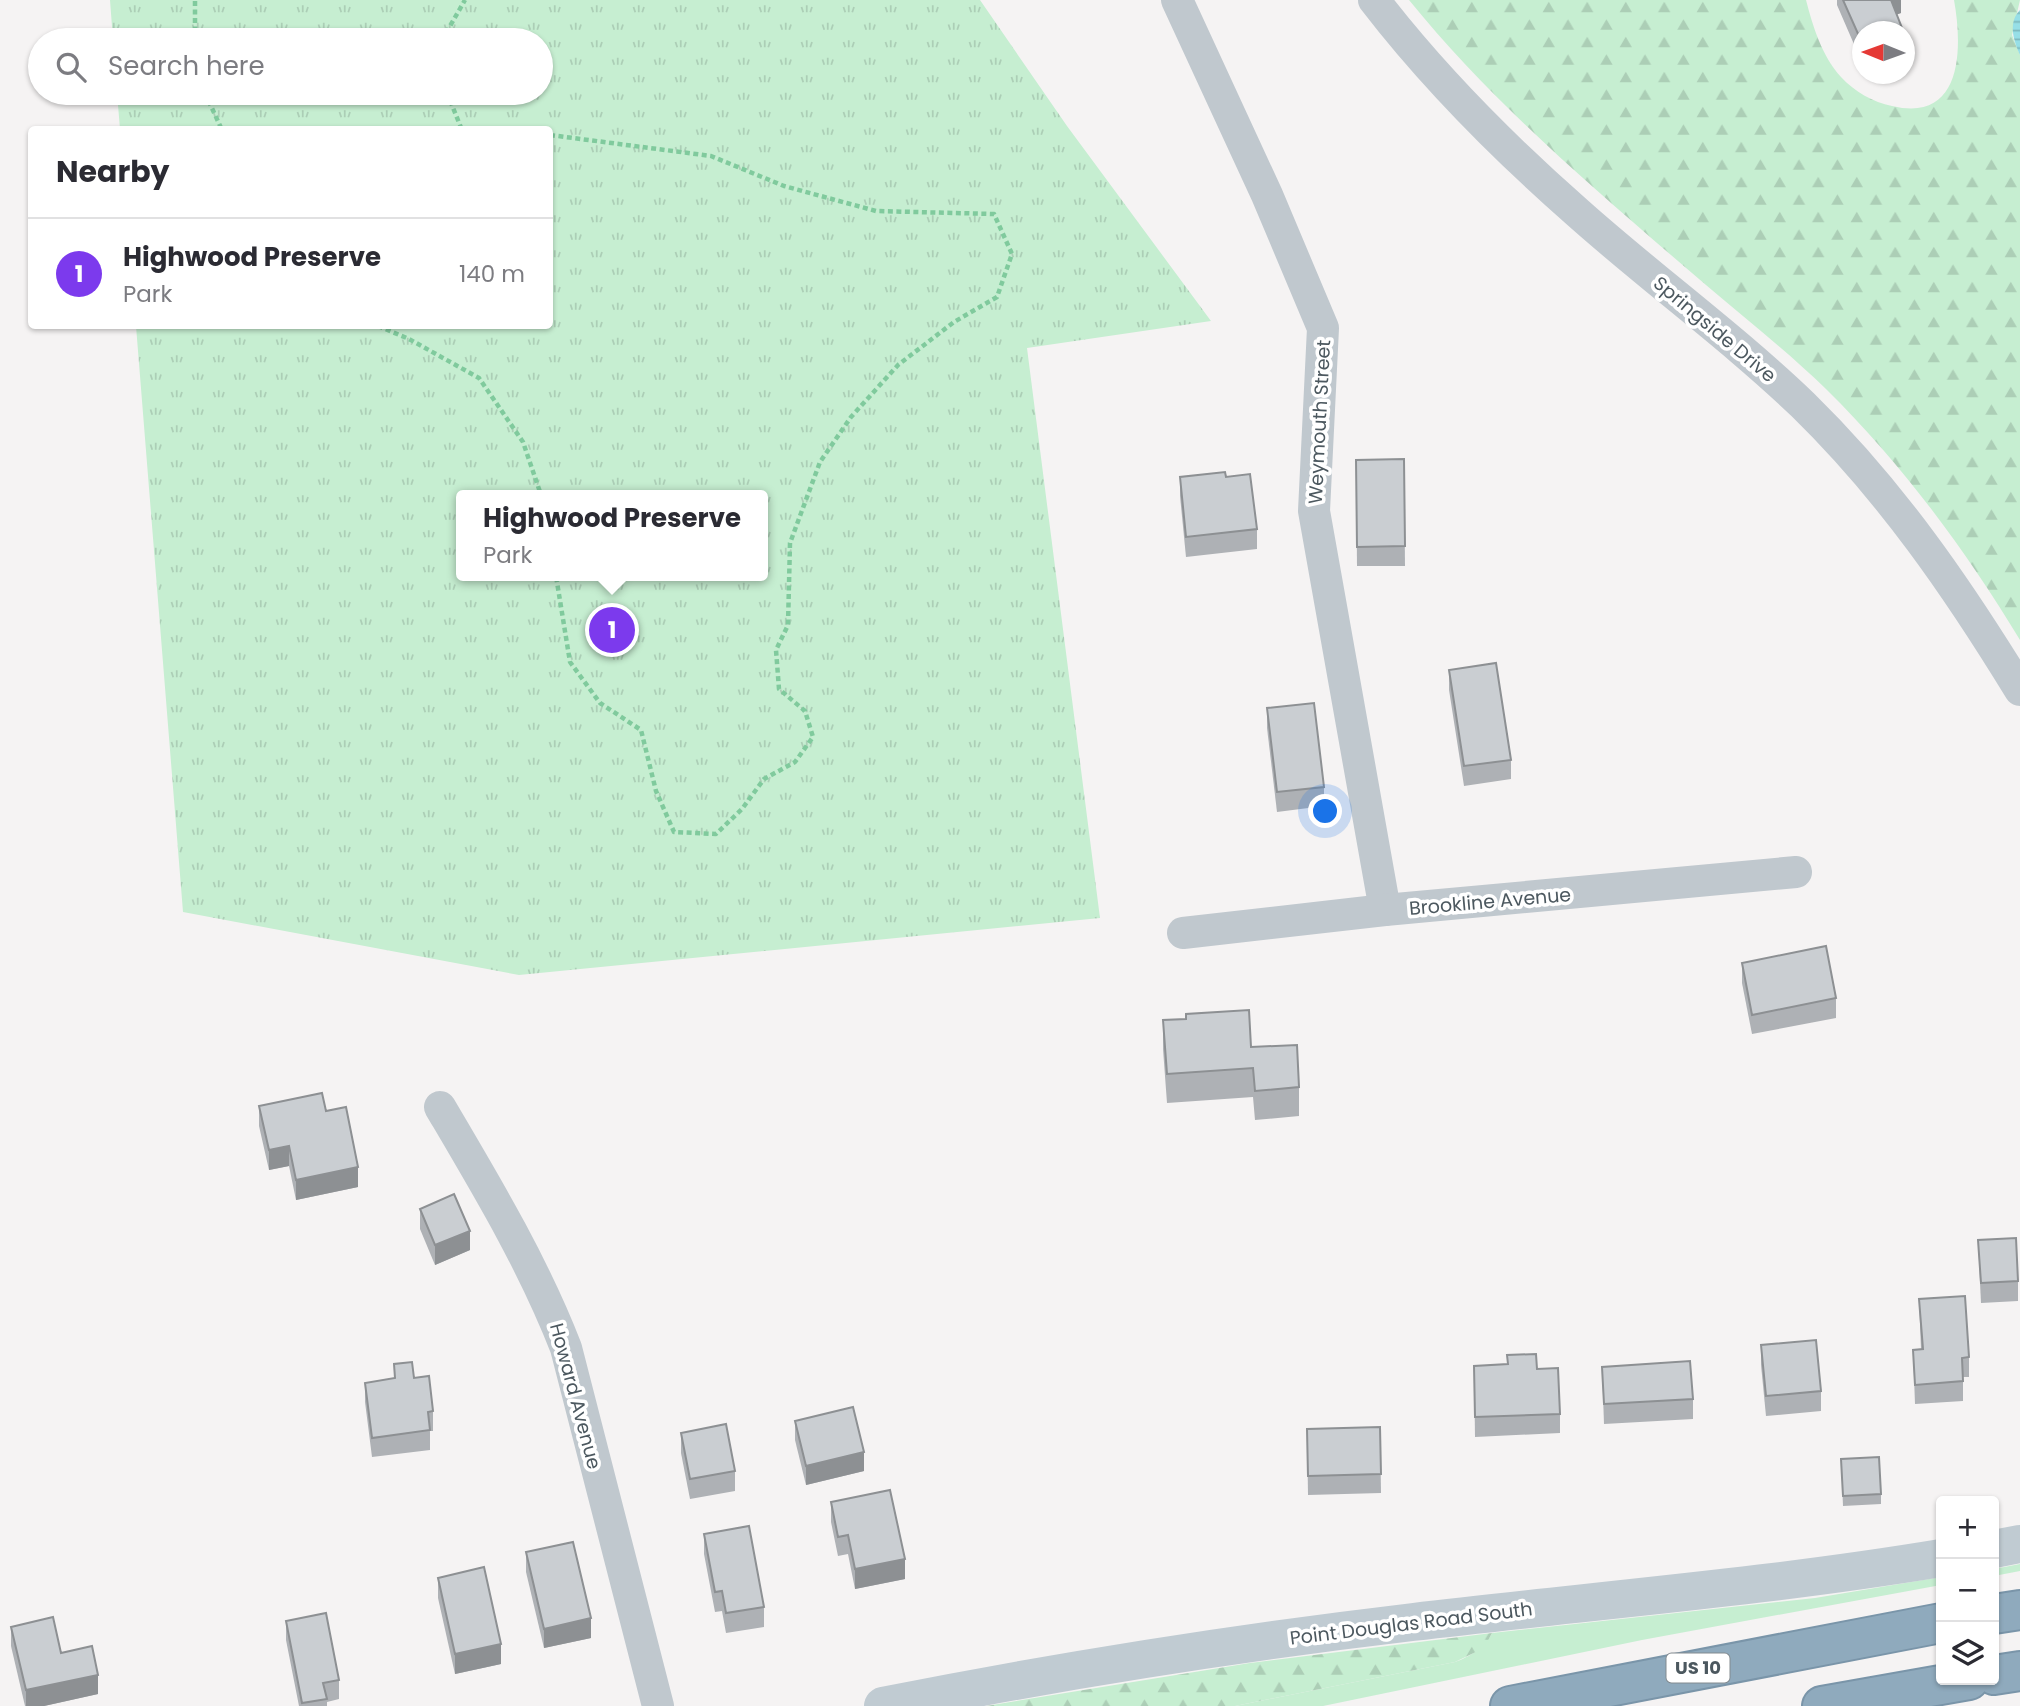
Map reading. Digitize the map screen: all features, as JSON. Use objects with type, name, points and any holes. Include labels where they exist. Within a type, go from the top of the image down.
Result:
[{"type":"highway","points":[[1999,1613],[2020,1610]]},
{"type":"highway","name":"US 10","points":[[1510,1706],[1936,1624]]},
{"type":"highway","points":[[1999,1674],[2020,1671]]},
{"type":"highway","points":[[1822,1706],[1941,1685]]},
{"type":"street","name":"Weymouth Street","points":[[1177,0],[1323,328],[1314,511],[1385,910]]},
{"type":"street","name":"Springside Drive","points":[[1374,0],[1442,80],[1509,150],[1579,214],[1761,366],[1838,442],[1937,559],[2020,690]]},
{"type":"street","name":"Brookline Avenue","points":[[1184,933],[1385,910],[1796,872]]},
{"type":"street","name":"Howard Avenue","points":[[440,1107],[547,1299],[566,1348],[657,1706]]},
{"type":"street","points":[[1999,1548],[2020,1544]]},
{"type":"street","name":"Point Douglas Road South","points":[[883,1706],[1040,1675],[1247,1643],[1812,1578],[1936,1559]]},
{"type":"path","points":[[195,0],[195,28]]},
{"type":"path","points":[[449,28],[465,0]]},
{"type":"path","points":[[211,105],[220,126]]},
{"type":"path","points":[[452,105],[460,126]]},
{"type":"path","points":[[553,135],[711,156],[785,186],[876,211],[994,214],[1012,254],[997,297],[954,322],[898,365],[851,417],[820,463],[790,542],[788,625],[776,650],[779,689],[805,711],[813,737],[795,762],[764,779],[742,809],[716,834],[674,832],[656,791],[641,730],[600,703],[570,662],[557,581]]},
{"type":"path","points":[[384,329],[409,339],[480,378],[523,442],[539,490]]},
{"type":"green space","points":[[110,0],[980,0],[1067,126],[1211,321],[1027,348],[1100,918],[519,975],[183,912],[136,329],[553,329],[553,126],[120,126],[118,105],[553,105],[553,28],[112,28]]},
{"type":"green space","points":[[1409,0],[1806,0],[1823,51],[1841,77],[1858,92],[1878,102],[1915,108],[1932,104],[1945,93],[1953,78],[1958,40],[1954,0],[2020,0],[2012,35],[2020,55],[2020,640],[1931,509],[1854,418],[1797,362],[1551,149],[1477,77]]},
{"type":"green space","points":[[2020,1564],[2020,1571],[1999,1575],[1999,1568]]},
{"type":"green space","points":[[1936,1578],[1936,1586],[1642,1640],[1323,1706],[1235,1706],[1455,1662],[1476,1651],[1486,1643],[1492,1633],[1815,1598]]},
{"type":"green space","points":[[1492,1633],[1484,1648],[1455,1662],[1235,1706],[986,1706],[1250,1663]]},
{"type":"water","points":[[2020,10],[2020,55],[2013,26]]},
{"type":"building","points":[[1843,0],[1891,0],[1899,21],[1852,21]]},
{"type":"building","points":[[1404,459],[1405,546],[1357,547],[1356,460]]},
{"type":"building","points":[[1225,472],[1226,477],[1250,474],[1257,529],[1186,537],[1180,477]]},
{"type":"building","points":[[1496,663],[1511,760],[1464,766],[1449,670]]},
{"type":"building","points":[[1314,703],[1324,787],[1277,792],[1267,708]]},
{"type":"building","points":[[1826,946],[1836,998],[1752,1015],[1742,963]]},
{"type":"building","points":[[1249,1010],[1251,1047],[1297,1045],[1299,1087],[1255,1091],[1253,1068],[1167,1074],[1163,1020],[1186,1019],[1186,1014]]},
{"type":"building","points":[[322,1093],[326,1111],[346,1107],[358,1167],[296,1180],[289,1146],[269,1150],[259,1106]]},
{"type":"building","points":[[454,1194],[470,1231],[435,1245],[420,1209]]},
{"type":"building","points":[[2016,1238],[2018,1281],[1981,1283],[1978,1240]]},
{"type":"building","points":[[1965,1296],[1969,1357],[1962,1358],[1963,1381],[1915,1385],[1913,1350],[1923,1349],[1919,1299]]},
{"type":"building","points":[[1816,1340],[1821,1391],[1766,1396],[1761,1345]]},
{"type":"building","points":[[1536,1354],[1537,1369],[1558,1368],[1560,1414],[1475,1417],[1474,1366],[1508,1364],[1507,1355]]},
{"type":"building","points":[[1690,1361],[1693,1399],[1604,1404],[1602,1367]]},
{"type":"building","points":[[412,1362],[414,1378],[429,1376],[433,1411],[428,1412],[430,1430],[372,1438],[365,1383],[395,1378],[394,1364]]},
{"type":"building","points":[[853,1407],[864,1452],[806,1466],[795,1421]]},
{"type":"building","points":[[726,1424],[735,1471],[690,1479],[681,1433]]},
{"type":"building","points":[[1380,1427],[1381,1474],[1308,1476],[1307,1429]]},
{"type":"building","points":[[1879,1457],[1881,1494],[1843,1496],[1841,1459]]},
{"type":"building","points":[[890,1490],[905,1559],[855,1569],[848,1535],[838,1537],[831,1502]]},
{"type":"building","points":[[749,1526],[764,1607],[726,1613],[722,1591],[715,1592],[704,1534]]},
{"type":"building","points":[[573,1542],[591,1618],[544,1629],[526,1552]]},
{"type":"building","points":[[484,1567],[501,1644],[455,1654],[438,1578]]},
{"type":"building","points":[[326,1613],[339,1680],[323,1683],[327,1699],[302,1703],[286,1621]]},
{"type":"building","points":[[53,1617],[61,1653],[92,1646],[98,1675],[26,1690],[11,1627]]},
{"type":"place","name":"Highwood Preserve","points":[[612,630]]}]
